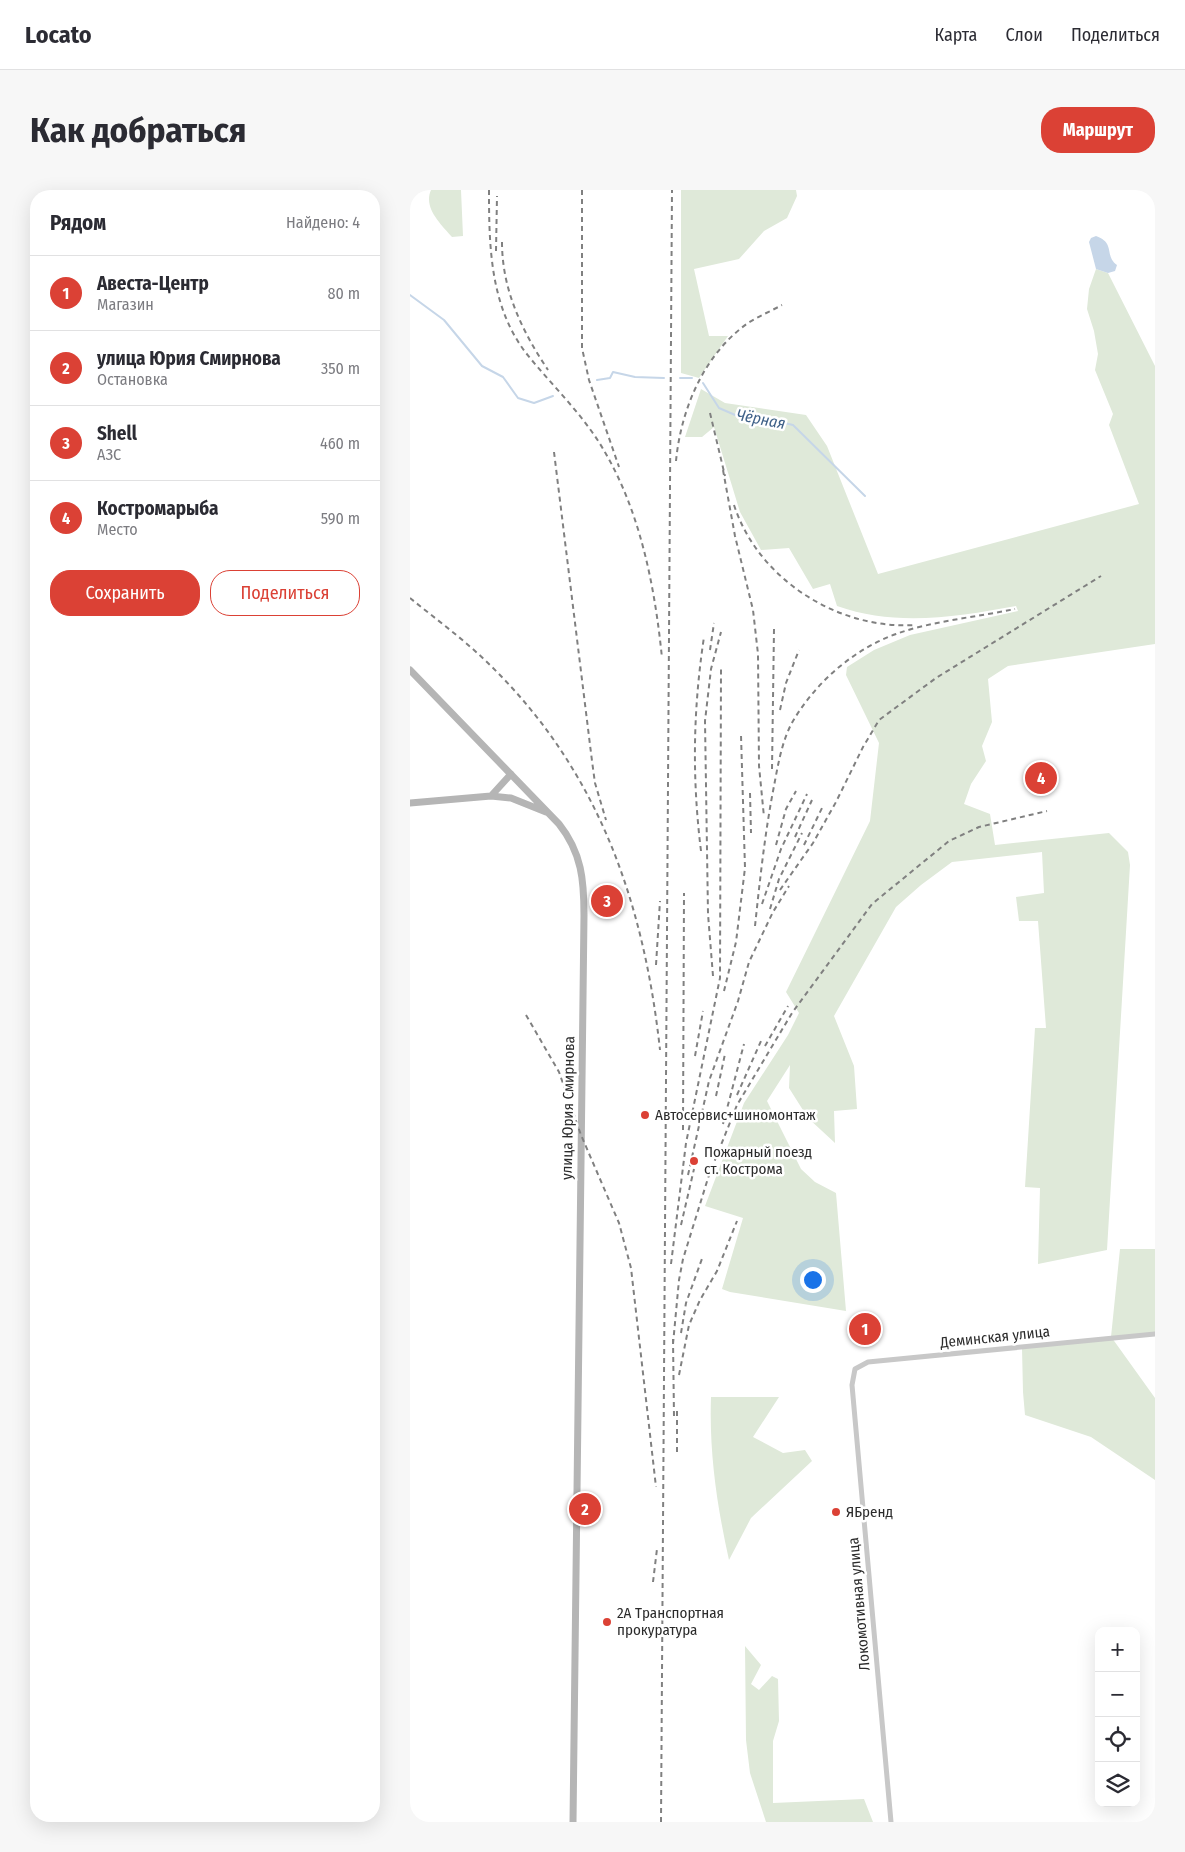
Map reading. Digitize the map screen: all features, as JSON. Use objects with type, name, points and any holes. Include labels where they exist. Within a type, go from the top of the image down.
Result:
[{"type":"main road","name":"улица Юрия Смирнова","points":[[410,670],[568,835],[575,848],[584,890],[573,1822]]},
{"type":"main road","points":[[491,796],[511,774]]},
{"type":"main road","points":[[410,803],[491,796],[511,798],[548,813]]},
{"type":"street","name":"Деминская улица","points":[[852,1385],[855,1369],[868,1362],[1155,1334]]},
{"type":"street","name":"Локомотивная улица","points":[[852,1385],[891,1822]]},
{"type":"green space","points":[[431,190],[461,190],[463,236],[452,237],[438,221],[429,203]]},
{"type":"green space","points":[[681,190],[796,190],[797,196],[787,218],[764,231],[739,259],[694,269],[709,336],[728,336],[699,378],[681,373]]},
{"type":"green space","points":[[1096,269],[1108,273],[1155,366],[1155,644],[1008,666],[988,679],[992,722],[982,746],[986,761],[971,784],[964,804],[990,814],[995,845],[1109,833],[1128,852],[1130,865],[1107,1250],[1038,1264],[1040,1188],[1025,1187],[1035,1028],[1046,1028],[1038,921],[1019,921],[1016,897],[1044,893],[1042,852],[952,862],[896,907],[834,1016],[854,1066],[857,1109],[834,1111],[835,1143],[808,1118],[789,1088],[790,1065],[767,1101],[801,1169],[815,1182],[836,1193],[846,1311],[730,1292],[722,1289],[743,1218],[705,1206],[744,1103],[788,1035],[799,1013],[786,992],[870,821],[879,743],[846,675],[847,667],[874,650],[910,635],[1018,611],[1016,606],[971,614],[904,618],[881,616],[837,606],[830,584],[813,589],[789,548],[761,550],[740,512],[714,427],[702,437],[685,437],[701,389],[725,403],[806,415],[827,446],[878,574],[1139,504],[1109,425],[1113,414],[1095,370],[1098,354],[1094,331],[1087,309],[1089,289]]},
{"type":"green space","points":[[1120,1249],[1155,1249],[1155,1334],[1112,1338],[1155,1398],[1155,1480],[1091,1437],[1025,1415],[1022,1348],[1111,1337]]},
{"type":"green space","points":[[711,1397],[779,1397],[753,1437],[783,1453],[805,1450],[812,1461],[751,1518],[729,1560],[715,1479],[711,1438]]},
{"type":"green space","points":[[745,1646],[761,1665],[751,1684],[759,1690],[772,1676],[778,1679],[779,1721],[773,1741],[773,1803],[864,1799],[873,1822],[766,1822],[750,1773],[746,1740]]},
{"type":"water","points":[[1096,236],[1106,242],[1111,258],[1117,265],[1115,271],[1108,273],[1096,269],[1089,242],[1091,238]]},
{"type":"waterway","name":"Чёрная","points":[[410,295],[444,320],[482,366],[503,377],[518,398],[534,403],[553,396]]},
{"type":"waterway","name":"Чёрная","points":[[597,380],[610,378],[613,372],[635,377],[664,378]]},
{"type":"waterway","name":"Чёрная","points":[[680,378],[692,378]]},
{"type":"waterway","name":"Чёрная","points":[[703,383],[719,408],[742,418],[766,419],[793,425],[865,496]]},
{"type":"railway","points":[[489,190],[491,254],[498,296],[505,316],[514,335],[526,353],[598,440],[618,477],[629,502],[644,553],[655,605],[662,658]]},
{"type":"railway","points":[[582,190],[582,348],[589,380],[619,467]]},
{"type":"railway","points":[[661,1822],[672,190]]},
{"type":"railway","points":[[496,251],[497,196]]},
{"type":"railway","points":[[502,242],[506,277],[515,309],[530,340],[548,370]]},
{"type":"railway","points":[[676,461],[683,422],[689,403],[707,367],[732,336],[756,318],[782,305]]},
{"type":"railway","points":[[710,413],[725,476]]},
{"type":"railway","points":[[554,452],[595,783],[606,820]]},
{"type":"railway","points":[[723,470],[735,536],[753,610],[758,654],[759,766],[764,817]]},
{"type":"railway","points":[[734,505],[746,532],[762,556],[782,577],[805,595],[830,609],[858,619],[886,624],[915,625]]},
{"type":"railway","points":[[780,890],[813,843],[879,720],[936,678],[1101,576]]},
{"type":"railway","points":[[410,598],[462,639],[491,666],[529,707],[561,750],[588,795],[610,843],[628,892],[642,943],[653,996],[660,1050]]},
{"type":"railway","points":[[755,926],[768,821],[781,753],[793,721],[813,693],[837,668],[880,640],[924,626],[1015,609]]},
{"type":"railway","points":[[710,650],[714,623]]},
{"type":"railway","points":[[772,769],[774,629]]},
{"type":"railway","points":[[713,976],[708,914],[705,721],[711,669],[721,632]]},
{"type":"railway","points":[[701,851],[696,797],[695,744],[700,664],[704,637]]},
{"type":"railway","points":[[780,710],[786,683],[799,650]]},
{"type":"railway","points":[[671,1264],[686,1143],[720,978],[721,666]]},
{"type":"railway","points":[[724,991],[736,942],[745,868],[741,735]]},
{"type":"railway","points":[[776,845],[786,809],[796,791]]},
{"type":"railway","points":[[750,793],[751,833]]},
{"type":"railway","points":[[762,904],[781,849],[807,794]]},
{"type":"railway","points":[[795,837],[812,800]]},
{"type":"railway","points":[[804,845],[823,806]]},
{"type":"railway","points":[[673,1344],[679,1280],[683,1259],[709,1175],[737,1105],[792,1013],[872,904],[949,841],[979,827],[1047,811]]},
{"type":"railway","points":[[770,909],[779,879],[802,833]]},
{"type":"railway","points":[[688,1175],[709,1081],[738,1001],[749,962],[773,912],[789,886]]},
{"type":"railway","points":[[683,1130],[684,893]]},
{"type":"railway","points":[[656,965],[660,901]]},
{"type":"railway","points":[[765,1046],[788,1006]]},
{"type":"railway","points":[[695,1056],[703,1011]]},
{"type":"railway","points":[[526,1015],[559,1072],[581,1135],[619,1223],[631,1268],[656,1487]]},
{"type":"railway","points":[[737,1095],[761,1041]]},
{"type":"railway","points":[[723,1124],[744,1044]]},
{"type":"railway","points":[[716,1096],[725,1054]]},
{"type":"railway","points":[[681,1225],[694,1169]]},
{"type":"railway","points":[[679,1375],[689,1325],[700,1300],[717,1271],[737,1221]]},
{"type":"railway","points":[[681,1333],[686,1303],[703,1256]]},
{"type":"railway","points":[[673,1339],[674,1417]]},
{"type":"railway","points":[[677,1410],[677,1452]]},
{"type":"railway","points":[[653,1582],[657,1549]]},
{"type":"place","name":"Костромарыба","points":[[1041,778]]},
{"type":"place","name":"Shell","points":[[607,901]]},
{"type":"place","name":"Автосервис+шиномонтаж","points":[[645,1115]]},
{"type":"place","name":"Пожарный поезд ст. Кострома","points":[[694,1161]]},
{"type":"place","name":"Авеста-Центр","points":[[865,1329]]},
{"type":"place","name":"улица Юрия Смирнова","points":[[585,1509]]},
{"type":"place","name":"ЯБренд","points":[[836,1512]]},
{"type":"place","name":"2А Транспортная прокуратура","points":[[607,1622]]}]
